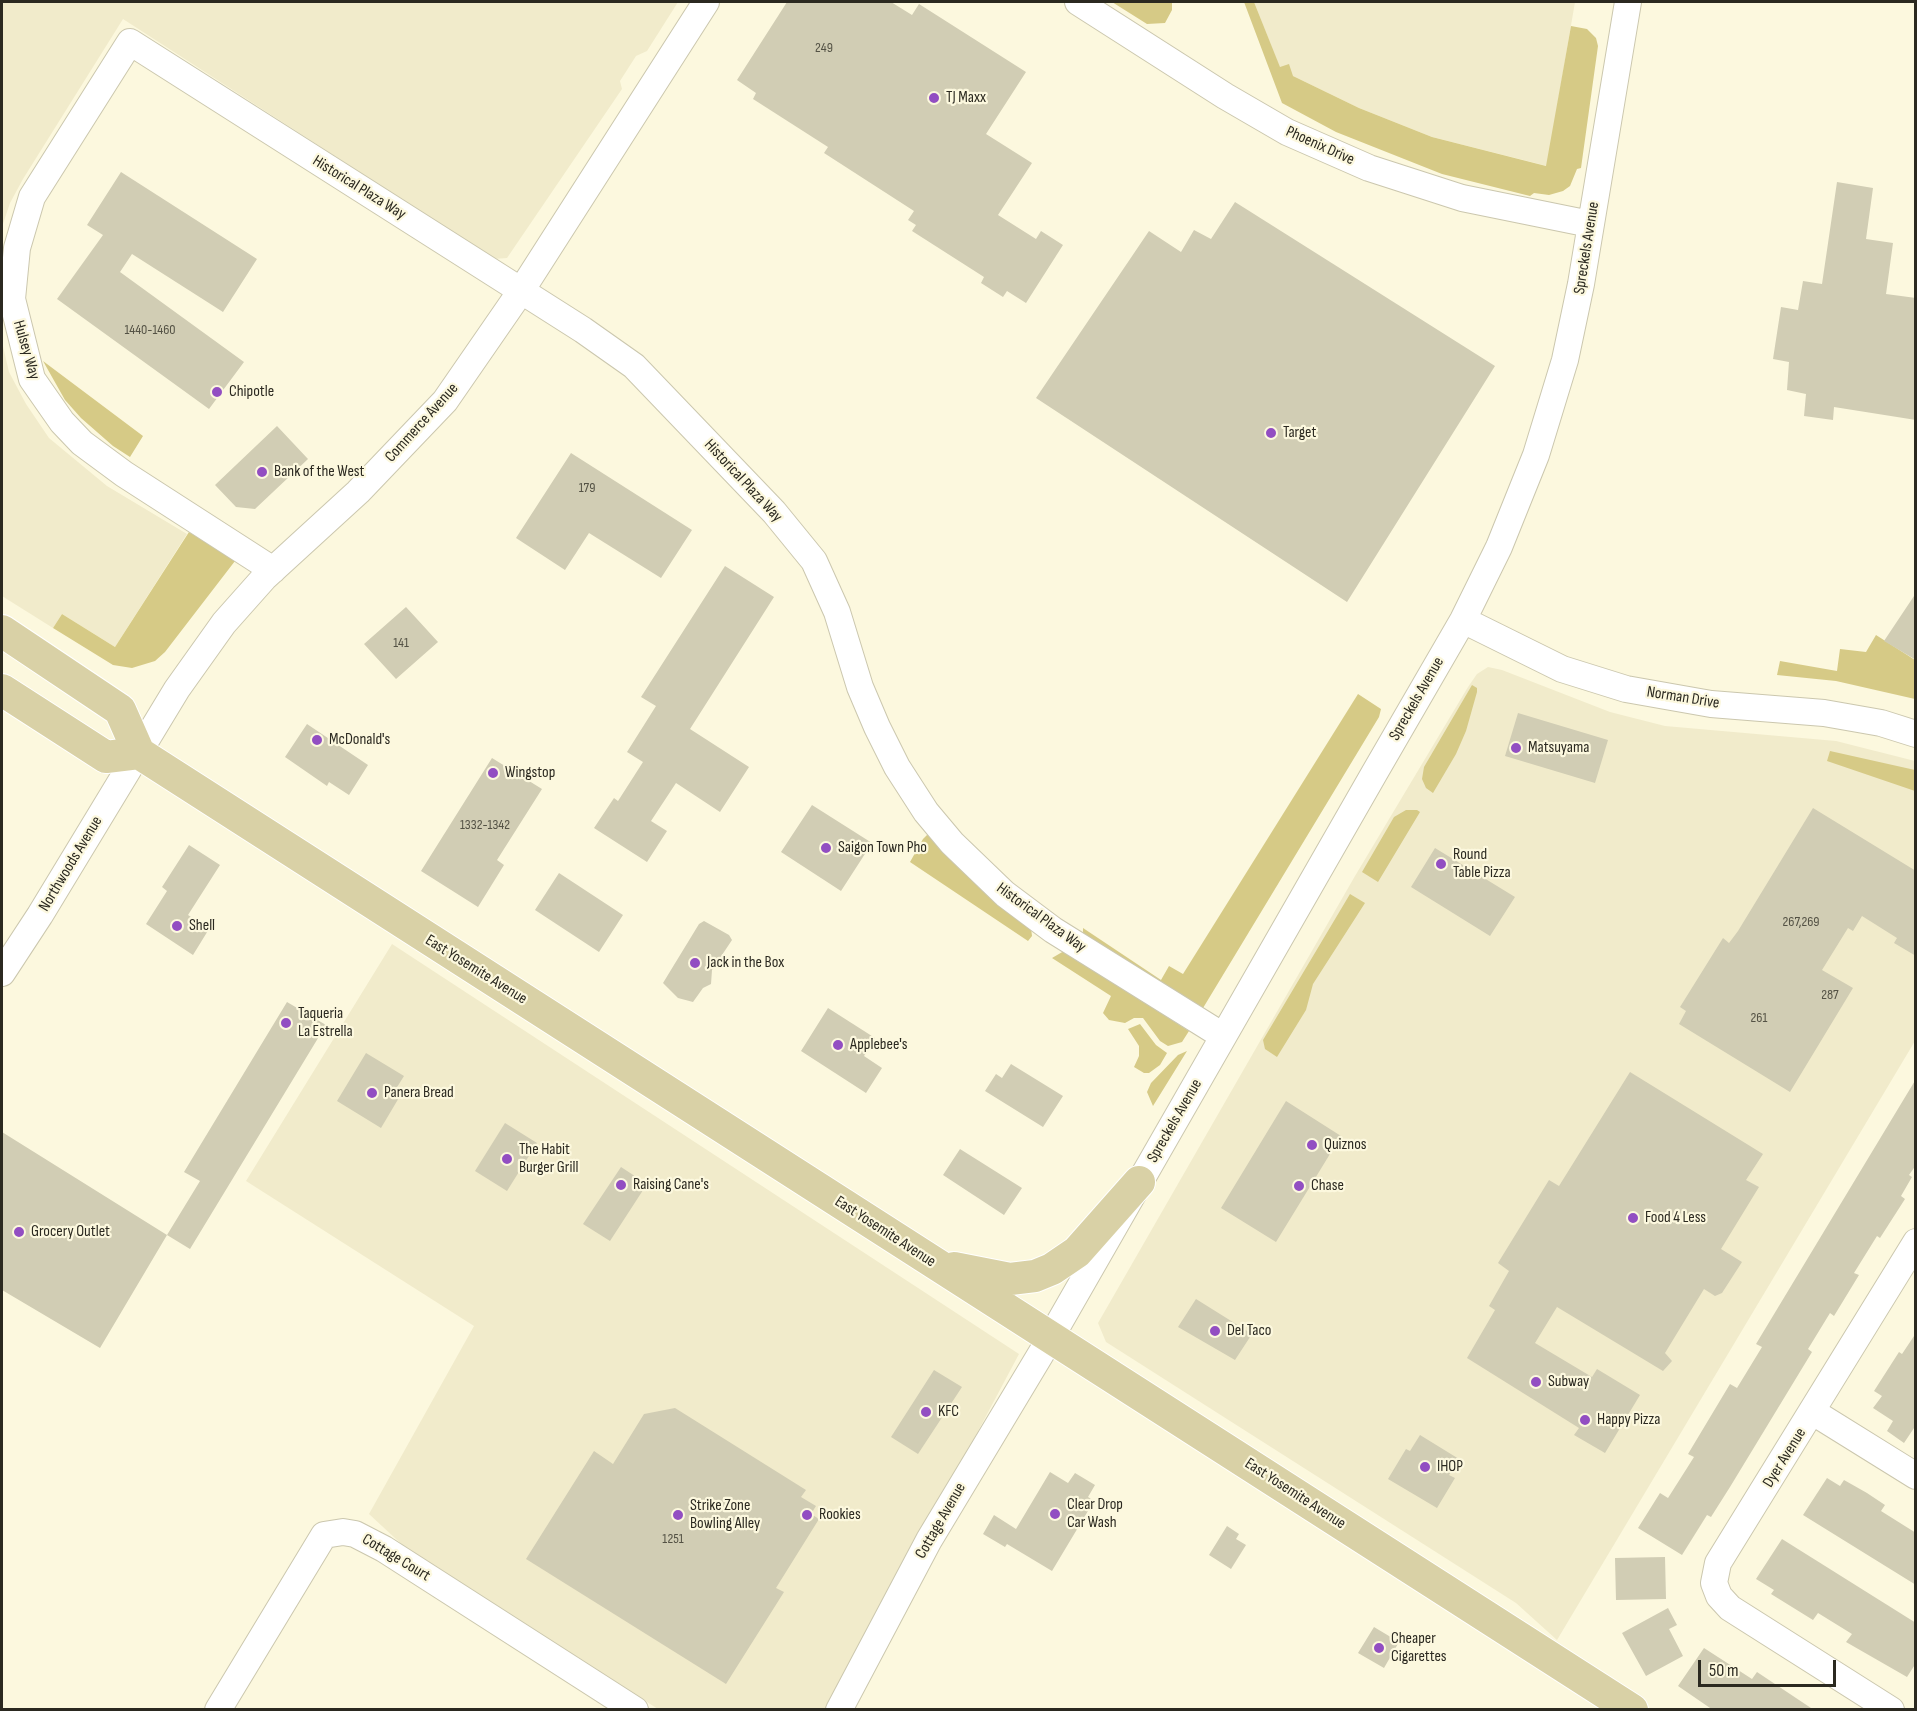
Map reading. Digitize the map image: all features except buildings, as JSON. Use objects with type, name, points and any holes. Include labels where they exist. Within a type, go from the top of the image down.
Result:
[{"type":"main road","points":[[2,631],[120,710],[139,753],[106,757],[2,690]]},
{"type":"main road","name":"East Yosemite Avenue","points":[[139,753],[1632,1710]]},
{"type":"main road","points":[[937,1265],[1010,1279],[1035,1276],[1052,1269],[1077,1252],[1139,1182]]},
{"type":"street","name":"Commerce Avenue","points":[[139,753],[177,689],[224,623],[273,570],[358,492],[445,401],[520,291],[706,2]]},
{"type":"street","name":"Phoenix Drive","points":[[1078,2],[1225,96],[1287,132],[1369,168],[1462,198],[1590,224]]},
{"type":"street","name":"Spreckels Avenue","points":[[1051,1337],[1463,620],[1499,547],[1536,455],[1565,360],[1581,284],[1628,2]]},
{"type":"street","name":"Historical Plaza Way","points":[[130,42],[634,366],[774,512],[814,561],[837,612],[860,687],[876,727],[897,767],[926,812],[952,843],[1005,894],[1053,930],[1223,1036]]},
{"type":"street","name":"Hulsey Way","points":[[130,42],[32,197],[17,248],[12,299],[32,379],[62,422],[82,443],[124,474],[273,570]]},
{"type":"street","name":"Norman Drive","points":[[1463,620],[1562,669],[1626,689],[1711,704],[1835,715],[1881,723],[1916,734]]},
{"type":"street","name":"Northwoods Avenue","points":[[2,973],[139,753]]},
{"type":"street","name":"Dyer Avenue","points":[[1891,1710],[1730,1608],[1719,1596],[1714,1583],[1718,1563],[1916,1242]]},
{"type":"street","name":"Cottage Avenue","points":[[840,1710],[929,1540],[1051,1337]]},
{"type":"street","points":[[1813,1412],[1916,1476]]},
{"type":"street","name":"Cottage Court","points":[[218,1710],[324,1535],[343,1532],[355,1534],[384,1549],[635,1710]]},
{"type":"shaded area","points":[[2,2],[678,2],[647,51],[636,56],[620,81],[622,89],[507,258],[494,259],[123,19],[23,179],[10,203],[2,227]]},
{"type":"shaded area","points":[[1112,2],[1172,2],[1172,10],[1165,23],[1147,24]]},
{"type":"shaded area","points":[[1244,2],[1254,2],[1280,67],[1289,64],[1293,76],[1359,108],[1432,137],[1546,166],[1571,26],[1587,29],[1596,38],[1598,46],[1581,168],[1577,169],[1570,186],[1563,191],[1549,195],[1534,193],[1530,196],[1442,174],[1336,132],[1282,103]]},
{"type":"shaded area","points":[[1254,2],[1575,2],[1547,166],[1432,137],[1359,108],[1293,76],[1280,68]]},
{"type":"shaded area","points":[[2,342],[9,372],[26,404],[49,438],[107,486],[187,534],[115,647],[62,614],[53,628],[2,596]]},
{"type":"shaded area","points":[[43,361],[143,436],[130,457],[113,446],[81,418],[65,400]]},
{"type":"shaded area","points":[[189,532],[235,561],[165,652],[155,661],[132,668],[113,665],[53,628],[62,614],[115,647]]},
{"type":"shaded area","points":[[1876,635],[1915,660],[1915,699],[1836,681],[1777,675],[1780,661],[1837,671],[1840,649],[1866,652]]},
{"type":"shaded area","points":[[1488,667],[1502,670],[1610,712],[1665,726],[1836,741],[1915,761],[1915,1041],[1557,1640],[1516,1603],[1106,1342],[1098,1323],[1355,876],[1468,687],[1477,674]]},
{"type":"shaded area","points":[[1472,685],[1477,688],[1477,692],[1466,731],[1456,754],[1433,793],[1426,788],[1422,779],[1424,767]]},
{"type":"shaded area","points":[[1358,694],[1381,709],[1379,717],[1200,1013],[1083,933],[1083,928],[1161,980],[1169,966],[1183,974]]},
{"type":"shaded area","points":[[1830,751],[1915,770],[1915,791],[1827,761]]},
{"type":"shaded area","points":[[1406,810],[1420,812],[1378,882],[1362,872],[1394,817]]},
{"type":"shaded area","points":[[927,835],[933,836],[1031,928],[1032,936],[1028,941],[910,862]]},
{"type":"shaded area","points":[[1350,894],[1365,903],[1313,984],[1306,1010],[1277,1057],[1265,1049],[1263,1040]]},
{"type":"shaded area","points":[[392,944],[1019,1354],[892,1593],[825,1709],[658,1709],[410,1552],[369,1514],[474,1326],[246,1181]]},
{"type":"shaded area","points":[[1064,951],[1189,1031],[1182,1042],[1168,1046],[1160,1041],[1143,1018],[1134,1018],[1125,1023],[1109,1020],[1103,1013],[1111,996],[1052,958]]},
{"type":"shaded area","points":[[1140,1024],[1156,1045],[1167,1053],[1160,1065],[1149,1073],[1144,1073],[1134,1067],[1139,1056],[1139,1046],[1128,1029]]},
{"type":"shaded area","points":[[1187,1051],[1153,1106],[1147,1092],[1151,1083],[1178,1055]]},
{"type":"place","name":"TJ Maxx","points":[[934,98]]},
{"type":"place","name":"Chipotle","points":[[217,392]]},
{"type":"place","name":"Target","points":[[1271,433]]},
{"type":"place","name":"Bank of the West","points":[[262,472]]},
{"type":"place","name":"McDonald's","points":[[317,740]]},
{"type":"place","name":"Matsuyama","points":[[1516,748]]},
{"type":"place","name":"Wingstop","points":[[493,773]]},
{"type":"place","name":"Saigon Town Pho","points":[[826,848]]},
{"type":"place","name":"Round Table Pizza","points":[[1441,864]]},
{"type":"place","name":"Shell","points":[[177,926]]},
{"type":"place","name":"Jack in the Box","points":[[695,963]]},
{"type":"place","name":"Taqueria La Estrella","points":[[286,1023]]},
{"type":"place","name":"Applebee's","points":[[838,1045]]},
{"type":"place","name":"Panera Bread","points":[[372,1093]]},
{"type":"place","name":"Quiznos","points":[[1312,1145]]},
{"type":"place","name":"The Habit Burger Grill","points":[[507,1159]]},
{"type":"place","name":"Raising Cane's","points":[[621,1185]]},
{"type":"place","name":"Chase","points":[[1299,1186]]},
{"type":"place","name":"Food 4 Less","points":[[1633,1218]]},
{"type":"place","name":"Grocery Outlet","points":[[19,1232]]},
{"type":"place","name":"Del Taco","points":[[1215,1331]]},
{"type":"place","name":"Subway","points":[[1536,1382]]},
{"type":"place","name":"KFC","points":[[926,1412]]},
{"type":"place","name":"Happy Pizza","points":[[1585,1420]]},
{"type":"place","name":"IHOP","points":[[1425,1467]]},
{"type":"place","name":"Clear Drop Car Wash","points":[[1055,1514]]},
{"type":"place","name":"Strike Zone Bowling Alley","points":[[678,1515]]},
{"type":"place","name":"Rookies","points":[[807,1515]]},
{"type":"place","name":"Cheaper Cigarettes","points":[[1379,1648]]}]
